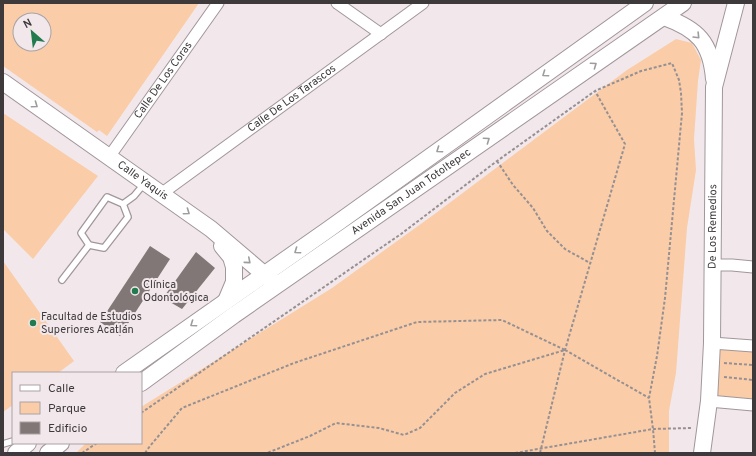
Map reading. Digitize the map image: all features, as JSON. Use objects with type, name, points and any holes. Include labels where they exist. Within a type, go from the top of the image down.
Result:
[{"type":"main road","name":"Avenida San Juan Totoltepec","points":[[125,372],[645,3]]},
{"type":"main road","name":"Avenida San Juan Totoltepec","points":[[142,382],[234,315],[278,286],[683,3]]},
{"type":"main road","name":"De Los Remedios","points":[[702,453],[709,401],[712,343],[714,87],[736,3]]},
{"type":"main road","points":[[664,17],[691,30],[700,38],[709,52],[714,87]]},
{"type":"main road","name":"Calle Yaquis","points":[[3,82],[211,229],[278,286]]},
{"type":"main road","points":[[211,229],[231,257],[234,267],[234,282],[225,302]]},
{"type":"main road","points":[[16,453],[27,444]]},
{"type":"main road","points":[[48,453],[59,444]]},
{"type":"street","name":"Calle De Los Coras","points":[[109,157],[218,3]]},
{"type":"street","points":[[337,3],[381,34]]},
{"type":"street","name":"Calle De Los Tarascos","points":[[161,194],[424,3]]},
{"type":"street","points":[[713,265],[753,268]]},
{"type":"street","points":[[712,343],[753,346]]},
{"type":"street","points":[[709,401],[753,405]]},
{"type":"lane","points":[[123,204],[134,196],[145,183]]},
{"type":"lane","points":[[107,197],[123,204],[128,216],[104,248],[89,245],[81,233],[107,197]]},
{"type":"lane","points":[[62,280],[89,245]]},
{"type":"path","points":[[142,411],[401,234],[497,161],[595,91],[641,71],[672,63],[680,87],[682,113],[665,298],[649,398],[655,453]]},
{"type":"path","points":[[540,453],[565,350],[625,144],[595,91]]},
{"type":"path","points":[[497,161],[533,208],[547,231],[565,249],[590,263]]},
{"type":"path","points":[[146,453],[150,446],[182,408],[294,363],[417,322],[502,320],[565,350],[649,398]]},
{"type":"path","points":[[267,453],[310,436],[336,423],[379,428],[404,436],[420,428],[455,393],[485,374],[565,350]]},
{"type":"path","points":[[723,370],[724,362],[753,365]]},
{"type":"path","points":[[723,377],[753,380]]},
{"type":"path","points":[[515,453],[653,429],[706,427]]},
{"type":"path","points":[[82,453],[96,444]]},
{"type":"path","points":[[218,453],[226,453]]},
{"type":"green space","points":[[3,3],[199,3],[107,136],[99,130],[97,132],[3,66]]},
{"type":"green space","points":[[676,39],[692,43],[701,60],[694,139],[696,170],[687,228],[676,373],[669,411],[669,453],[76,453],[85,444],[142,444],[142,406],[332,288],[436,213],[627,70]]},
{"type":"green space","points":[[3,113],[98,176],[33,259],[3,229]]},
{"type":"green space","points":[[3,261],[74,361],[59,372],[12,372],[12,406],[3,412]]},
{"type":"green space","points":[[717,348],[753,352],[753,400],[714,397]]},
{"type":"building","name":"Clínica Odontológica","points":[[150,246],[170,259],[120,336],[100,322]]},
{"type":"building","points":[[196,252],[215,268],[182,309],[163,298]]},
{"type":"place","name":"Clínica Odontológica","points":[[135,291]]},
{"type":"place","name":"Facultad de Estudios Superiores Acatlán","points":[[33,323]]}]
